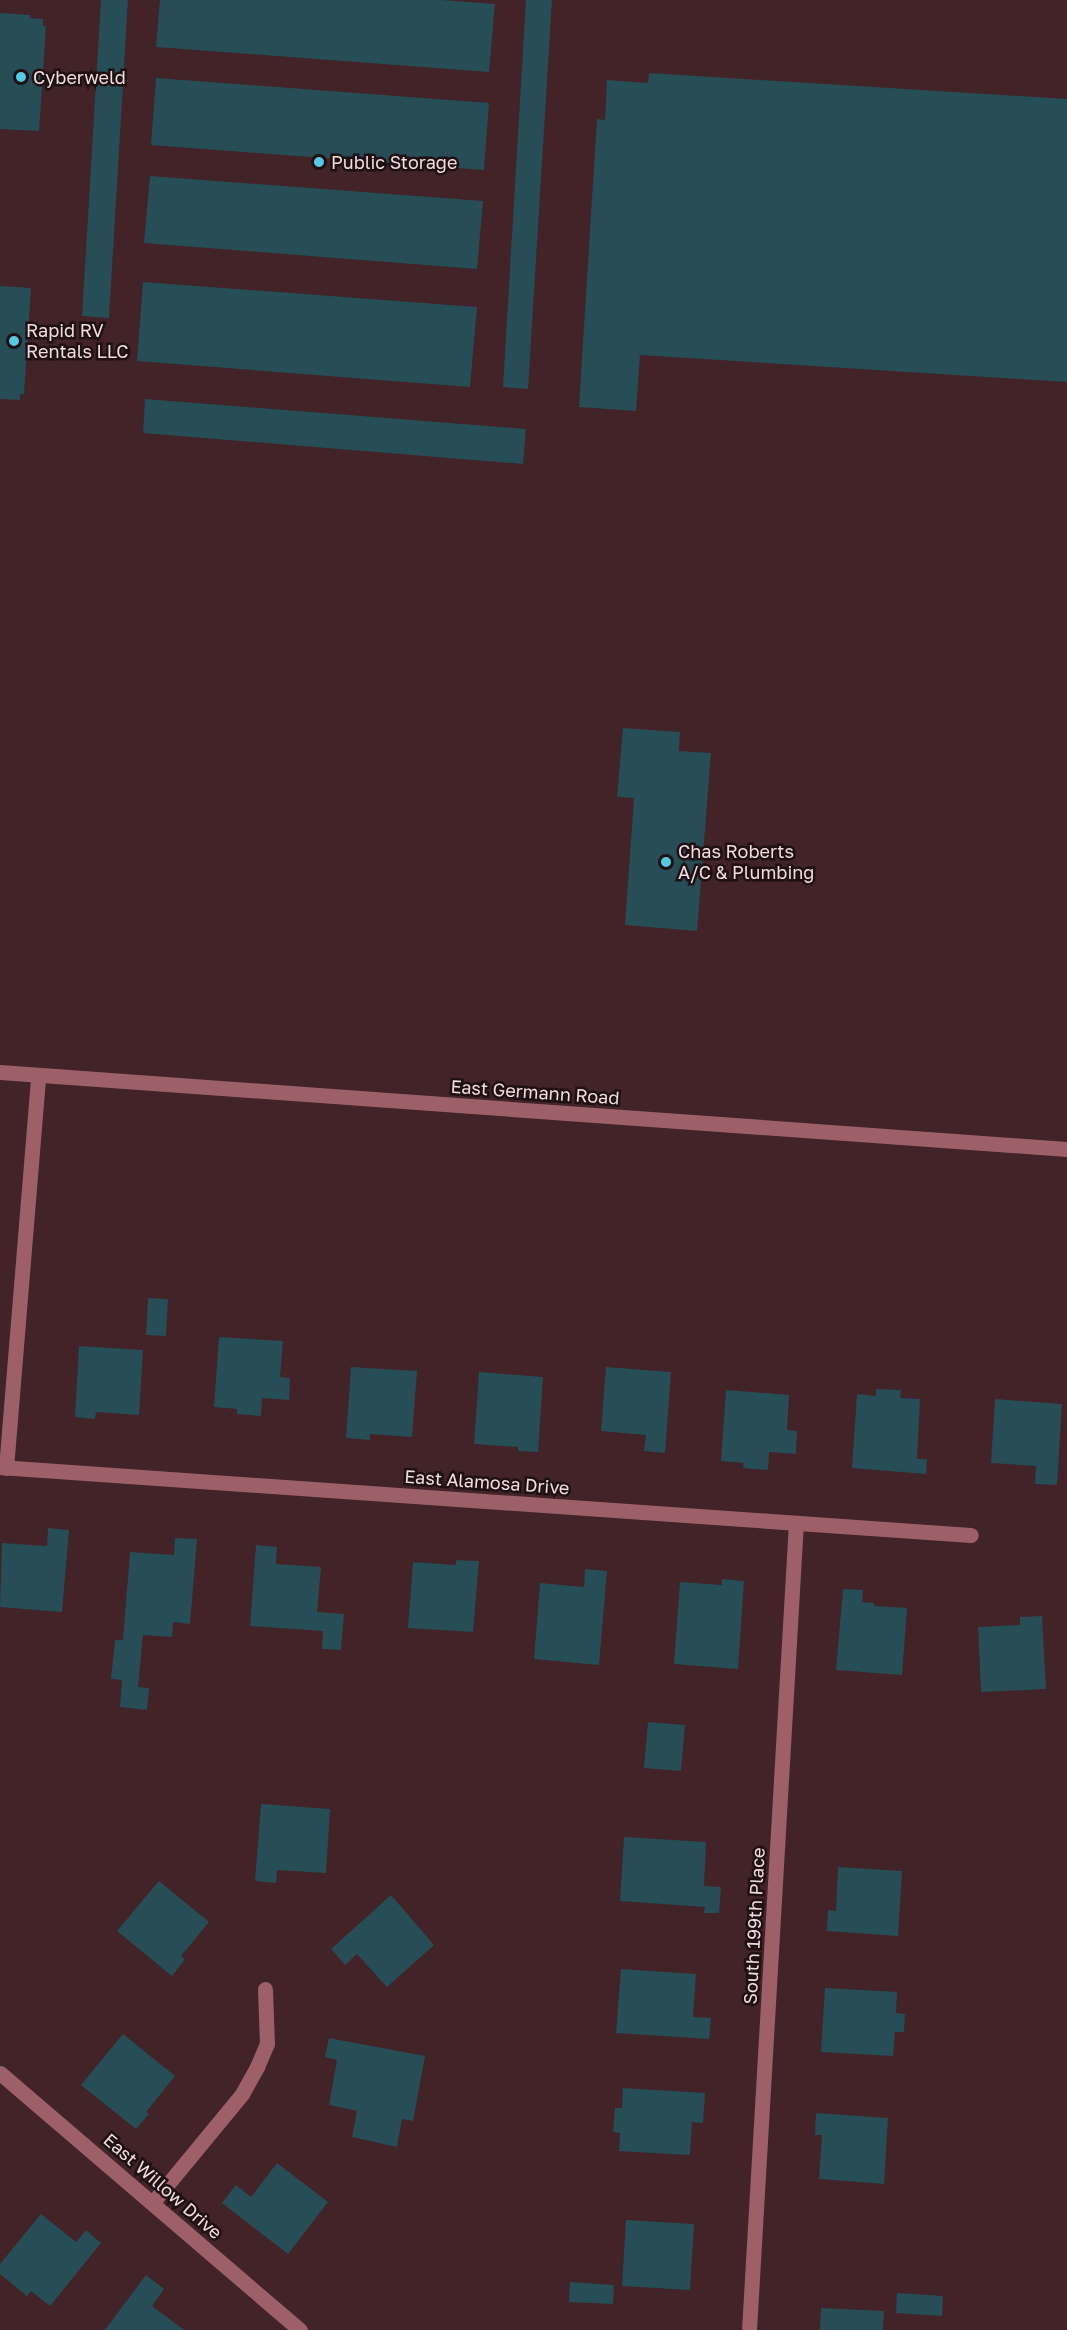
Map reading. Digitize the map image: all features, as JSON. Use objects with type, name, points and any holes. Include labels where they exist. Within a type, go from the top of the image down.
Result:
[{"type":"street","name":"East Germann Road","points":[[0,1072],[1067,1149]]},
{"type":"street","points":[[3,1468],[38,1075]]},
{"type":"street","name":"East Alamosa Drive","points":[[3,1468],[971,1535]]},
{"type":"street","name":"South 199th Place","points":[[749,2330],[796,1523]]},
{"type":"street","points":[[153,2202],[242,2094],[257,2067],[267,2044],[265,1989]]},
{"type":"street","name":"East Willow Drive","points":[[0,2073],[300,2330]]},
{"type":"building","points":[[101,0],[128,0],[109,318],[82,316]]},
{"type":"building","points":[[160,0],[442,0],[495,4],[489,72],[156,47]]},
{"type":"building","points":[[526,0],[552,0],[528,389],[503,387]]},
{"type":"building","name":"Cyberweld","points":[[0,13],[30,15],[30,18],[43,19],[43,26],[46,26],[39,131],[0,129]]},
{"type":"building","points":[[649,73],[1067,99],[1067,382],[640,355],[636,411],[579,407],[597,119],[605,120],[607,80],[648,83]]},
{"type":"building","points":[[156,78],[489,103],[484,170],[151,145]]},
{"type":"building","points":[[150,176],[483,201],[477,269],[144,243]]},
{"type":"building","points":[[143,282],[477,307],[470,387],[137,361]]},
{"type":"building","name":"Rapid RV Rentals LLC","points":[[0,286],[31,288],[24,394],[20,394],[20,400],[0,399]]},
{"type":"building","points":[[145,399],[526,429],[523,464],[143,433]]},
{"type":"building","name":"Chas Roberts A/C & Plumbing","points":[[623,728],[680,732],[679,751],[711,753],[697,931],[625,925],[634,798],[617,797]]},
{"type":"building","points":[[148,1298],[168,1299],[166,1336],[146,1335]]},
{"type":"building","points":[[219,1337],[283,1341],[280,1377],[290,1378],[289,1400],[262,1398],[261,1416],[237,1414],[237,1409],[214,1407]]},
{"type":"building","points":[[79,1346],[143,1350],[139,1415],[96,1412],[95,1419],[75,1417]]},
{"type":"building","points":[[351,1367],[417,1371],[412,1437],[370,1434],[370,1440],[346,1438]]},
{"type":"building","points":[[606,1367],[671,1372],[665,1453],[644,1451],[646,1435],[601,1431]]},
{"type":"building","points":[[479,1372],[543,1377],[538,1452],[518,1451],[518,1447],[474,1444]]},
{"type":"building","points":[[876,1389],[901,1390],[900,1398],[920,1399],[917,1459],[927,1459],[926,1474],[852,1468],[857,1394],[876,1396]]},
{"type":"building","points":[[726,1390],[789,1395],[787,1430],[797,1431],[796,1454],[769,1452],[768,1470],[743,1468],[744,1463],[721,1461]]},
{"type":"building","points":[[995,1399],[1062,1404],[1057,1485],[1035,1484],[1036,1466],[991,1463]]},
{"type":"building","points":[[48,1528],[69,1530],[62,1612],[0,1607],[2,1543],[47,1546]]},
{"type":"building","points":[[175,1538],[197,1539],[190,1624],[173,1622],[172,1637],[143,1635],[138,1687],[149,1688],[147,1710],[120,1707],[122,1680],[111,1679],[115,1640],[123,1640],[130,1552],[174,1555]]},
{"type":"building","points":[[256,1545],[277,1547],[276,1564],[321,1567],[317,1612],[344,1614],[341,1650],[322,1649],[323,1631],[250,1626]]},
{"type":"building","points":[[456,1560],[479,1561],[473,1632],[408,1628],[413,1562],[456,1565]]},
{"type":"building","points":[[585,1569],[607,1571],[599,1665],[534,1659],[540,1583],[584,1587]]},
{"type":"building","points":[[722,1579],[744,1581],[738,1669],[674,1664],[680,1582],[722,1585]]},
{"type":"building","points":[[843,1589],[863,1590],[862,1602],[874,1603],[874,1606],[907,1608],[902,1675],[836,1670]]},
{"type":"building","points":[[1042,1616],[1046,1689],[981,1692],[978,1627],[1020,1625],[1020,1617]]},
{"type":"building","points":[[648,1722],[685,1725],[681,1771],[644,1768]]},
{"type":"building","points":[[261,1804],[330,1809],[326,1873],[277,1870],[276,1883],[255,1881]]},
{"type":"building","points":[[624,1837],[706,1842],[704,1886],[721,1887],[719,1913],[704,1913],[705,1907],[620,1901]]},
{"type":"building","points":[[838,1867],[902,1871],[898,1936],[827,1931],[828,1910],[836,1911]]},
{"type":"building","points":[[159,1881],[209,1922],[181,1956],[185,1959],[172,1976],[117,1931]]},
{"type":"building","points":[[391,1895],[434,1945],[387,1987],[357,1954],[345,1965],[331,1949]]},
{"type":"building","points":[[621,1969],[696,1974],[693,2017],[711,2018],[709,2039],[616,2033]]},
{"type":"building","points":[[825,1988],[897,1992],[896,2013],[905,2014],[904,2032],[895,2032],[893,2056],[821,2052]]},
{"type":"building","points":[[123,2034],[175,2076],[146,2112],[149,2114],[136,2129],[81,2085]]},
{"type":"building","points":[[329,2038],[425,2056],[413,2121],[402,2119],[397,2147],[352,2137],[357,2111],[329,2105],[337,2060],[325,2057]]},
{"type":"building","points":[[623,2088],[705,2093],[703,2123],[692,2122],[690,2155],[619,2151],[620,2133],[613,2132],[615,2108],[622,2108]]},
{"type":"building","points":[[816,2113],[888,2118],[884,2184],[819,2179],[822,2135],[815,2135]]},
{"type":"building","points":[[277,2163],[328,2202],[288,2254],[222,2203],[236,2185],[251,2197]]},
{"type":"building","points":[[41,2214],[76,2242],[86,2230],[101,2243],[50,2306],[31,2291],[27,2296],[0,2274],[0,2264]]},
{"type":"building","points":[[626,2220],[694,2224],[690,2290],[622,2286]]},
{"type":"building","points":[[146,2275],[164,2289],[152,2306],[184,2330],[105,2330]]},
{"type":"building","points":[[570,2282],[614,2285],[613,2304],[569,2302]]},
{"type":"building","points":[[897,2293],[943,2296],[942,2316],[896,2313]]},
{"type":"building","points":[[821,2308],[884,2311],[883,2330],[820,2330]]},
{"type":"place","name":"Cyberweld","points":[[21,77]]},
{"type":"place","name":"Public Storage","points":[[319,162]]},
{"type":"place","name":"Rapid RV Rentals LLC","points":[[14,341]]},
{"type":"place","name":"Chas Roberts A/C & Plumbing","points":[[666,862]]}]
